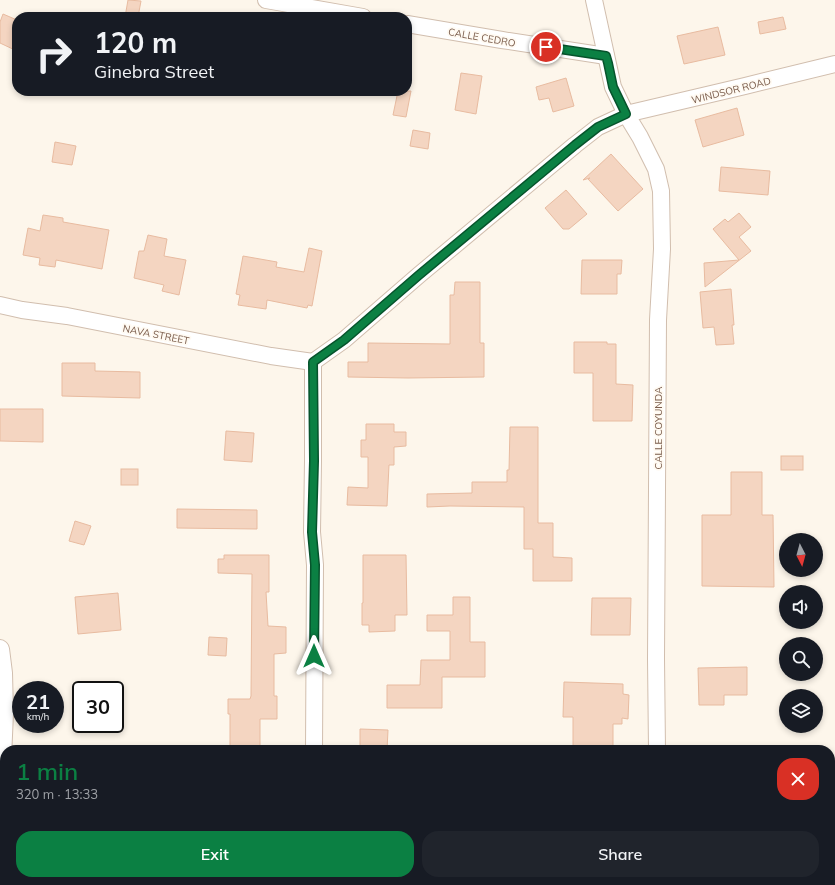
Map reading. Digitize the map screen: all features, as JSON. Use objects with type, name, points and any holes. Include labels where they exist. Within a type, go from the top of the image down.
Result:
[{"type":"street","points":[[266,0],[334,12]]},
{"type":"street","points":[[594,0],[606,56]]},
{"type":"street","name":"CALLE CEDRO","points":[[412,25],[606,56]]},
{"type":"street","name":"CALLE COYUNDA","points":[[606,56],[613,87],[656,169],[661,191],[662,249],[658,320],[657,745]]},
{"type":"street","name":"WINDSOR ROAD","points":[[313,362],[344,340],[419,275],[598,127],[626,114],[835,64]]},
{"type":"street","name":"NAVA STREET","points":[[0,306],[67,316],[264,355],[313,362]]},
{"type":"street","points":[[313,362],[314,461],[312,532],[315,565],[314,745]]},
{"type":"street","points":[[0,648],[4,673],[5,706],[3,745]]},
{"type":"building","points":[[128,0],[141,1],[139,12],[126,12]]},
{"type":"building","points":[[3,14],[12,18],[12,49],[0,43],[0,22]]},
{"type":"building","points":[[783,17],[786,29],[760,34],[758,22]]},
{"type":"building","points":[[718,27],[725,55],[684,64],[677,36]]},
{"type":"building","points":[[461,73],[482,76],[476,114],[455,110]]},
{"type":"building","points":[[566,78],[574,106],[553,112],[549,98],[539,100],[536,87]]},
{"type":"building","points":[[397,96],[410,96],[406,117],[393,115]]},
{"type":"building","points":[[737,108],[744,135],[703,147],[695,120]]},
{"type":"building","points":[[413,130],[430,133],[428,149],[410,146]]},
{"type":"building","points":[[55,142],[76,146],[72,165],[52,162]]},
{"type":"building","points":[[611,154],[643,189],[618,211],[588,179],[590,178],[583,180]]},
{"type":"building","points":[[721,167],[770,171],[768,195],[719,191]]},
{"type":"building","points":[[566,190],[587,214],[569,229],[563,229],[545,208]]},
{"type":"building","points":[[739,213],[751,227],[739,237],[751,251],[705,287],[704,263],[739,260],[713,229],[725,219],[728,222]]},
{"type":"building","points":[[43,215],[63,218],[63,222],[109,230],[102,269],[56,260],[55,267],[39,265],[40,258],[23,255],[28,228],[40,231]]},
{"type":"building","points":[[148,235],[167,239],[164,256],[186,260],[179,295],[162,291],[164,285],[134,278],[139,251],[144,251]]},
{"type":"building","points":[[309,248],[322,251],[312,306],[308,305],[307,308],[267,300],[266,309],[238,305],[240,295],[236,294],[243,256],[277,262],[276,267],[304,272]]},
{"type":"building","points":[[582,260],[622,260],[621,274],[617,274],[617,294],[581,294]]},
{"type":"building","points":[[455,282],[480,282],[480,343],[484,343],[484,377],[348,377],[348,362],[368,362],[368,343],[450,344],[450,295],[454,295]]},
{"type":"building","points":[[731,289],[734,344],[716,345],[714,327],[703,328],[700,292]]},
{"type":"building","points":[[574,342],[607,342],[607,344],[616,344],[616,384],[633,385],[632,421],[593,421],[593,373],[574,373]]},
{"type":"building","points":[[62,363],[95,363],[95,371],[140,372],[140,398],[62,396]]},
{"type":"building","points":[[0,409],[43,409],[43,442],[0,441]]},
{"type":"building","points":[[366,424],[394,424],[394,432],[406,432],[406,446],[394,447],[394,465],[389,465],[387,506],[347,505],[348,487],[368,488],[368,457],[361,457],[361,440],[366,440]]},
{"type":"building","points":[[510,427],[538,427],[538,523],[553,523],[553,557],[572,558],[572,581],[533,581],[533,549],[524,549],[524,507],[427,507],[427,494],[472,493],[472,482],[507,482],[507,470],[509,470]]},
{"type":"building","points":[[226,431],[254,433],[252,462],[224,460]]},
{"type":"building","points":[[781,456],[803,456],[803,470],[781,470]]},
{"type":"building","points":[[121,469],[138,469],[138,485],[121,485]]},
{"type":"building","points":[[731,472],[762,472],[762,515],[773,515],[774,587],[702,586],[702,515],[731,515]]},
{"type":"building","points":[[177,509],[257,510],[257,529],[177,528]]},
{"type":"building","points":[[75,521],[91,526],[84,545],[69,541]]},
{"type":"building","points":[[224,555],[269,555],[269,592],[266,592],[268,626],[286,627],[286,653],[274,654],[274,696],[277,696],[277,719],[260,719],[260,745],[230,745],[230,714],[228,714],[228,699],[250,699],[251,696],[252,574],[218,573],[218,559],[224,559]]},
{"type":"building","points":[[363,555],[406,555],[407,615],[395,615],[395,631],[369,632],[369,625],[362,625]]},
{"type":"building","points":[[118,593],[121,630],[78,634],[75,597]]},
{"type":"building","points":[[453,597],[470,597],[470,642],[485,642],[485,677],[442,677],[442,708],[387,708],[387,685],[420,685],[421,660],[450,660],[450,631],[427,631],[427,615],[453,615]]},
{"type":"building","points":[[592,598],[631,598],[630,635],[591,635]]},
{"type":"building","points":[[209,637],[227,638],[226,656],[208,655]]},
{"type":"building","points":[[747,667],[747,695],[724,695],[724,705],[699,705],[698,668]]},
{"type":"building","points":[[564,682],[623,684],[623,694],[629,695],[628,719],[622,718],[622,724],[613,724],[613,745],[573,745],[573,717],[563,717]]},
{"type":"building","points":[[360,729],[388,730],[387,745],[360,745]]},
{"type":"route","points":[[314,656],[315,565],[312,532],[314,461],[313,362],[344,340],[419,275],[575,145],[598,127],[626,114],[613,87],[606,56],[546,47]]}]
